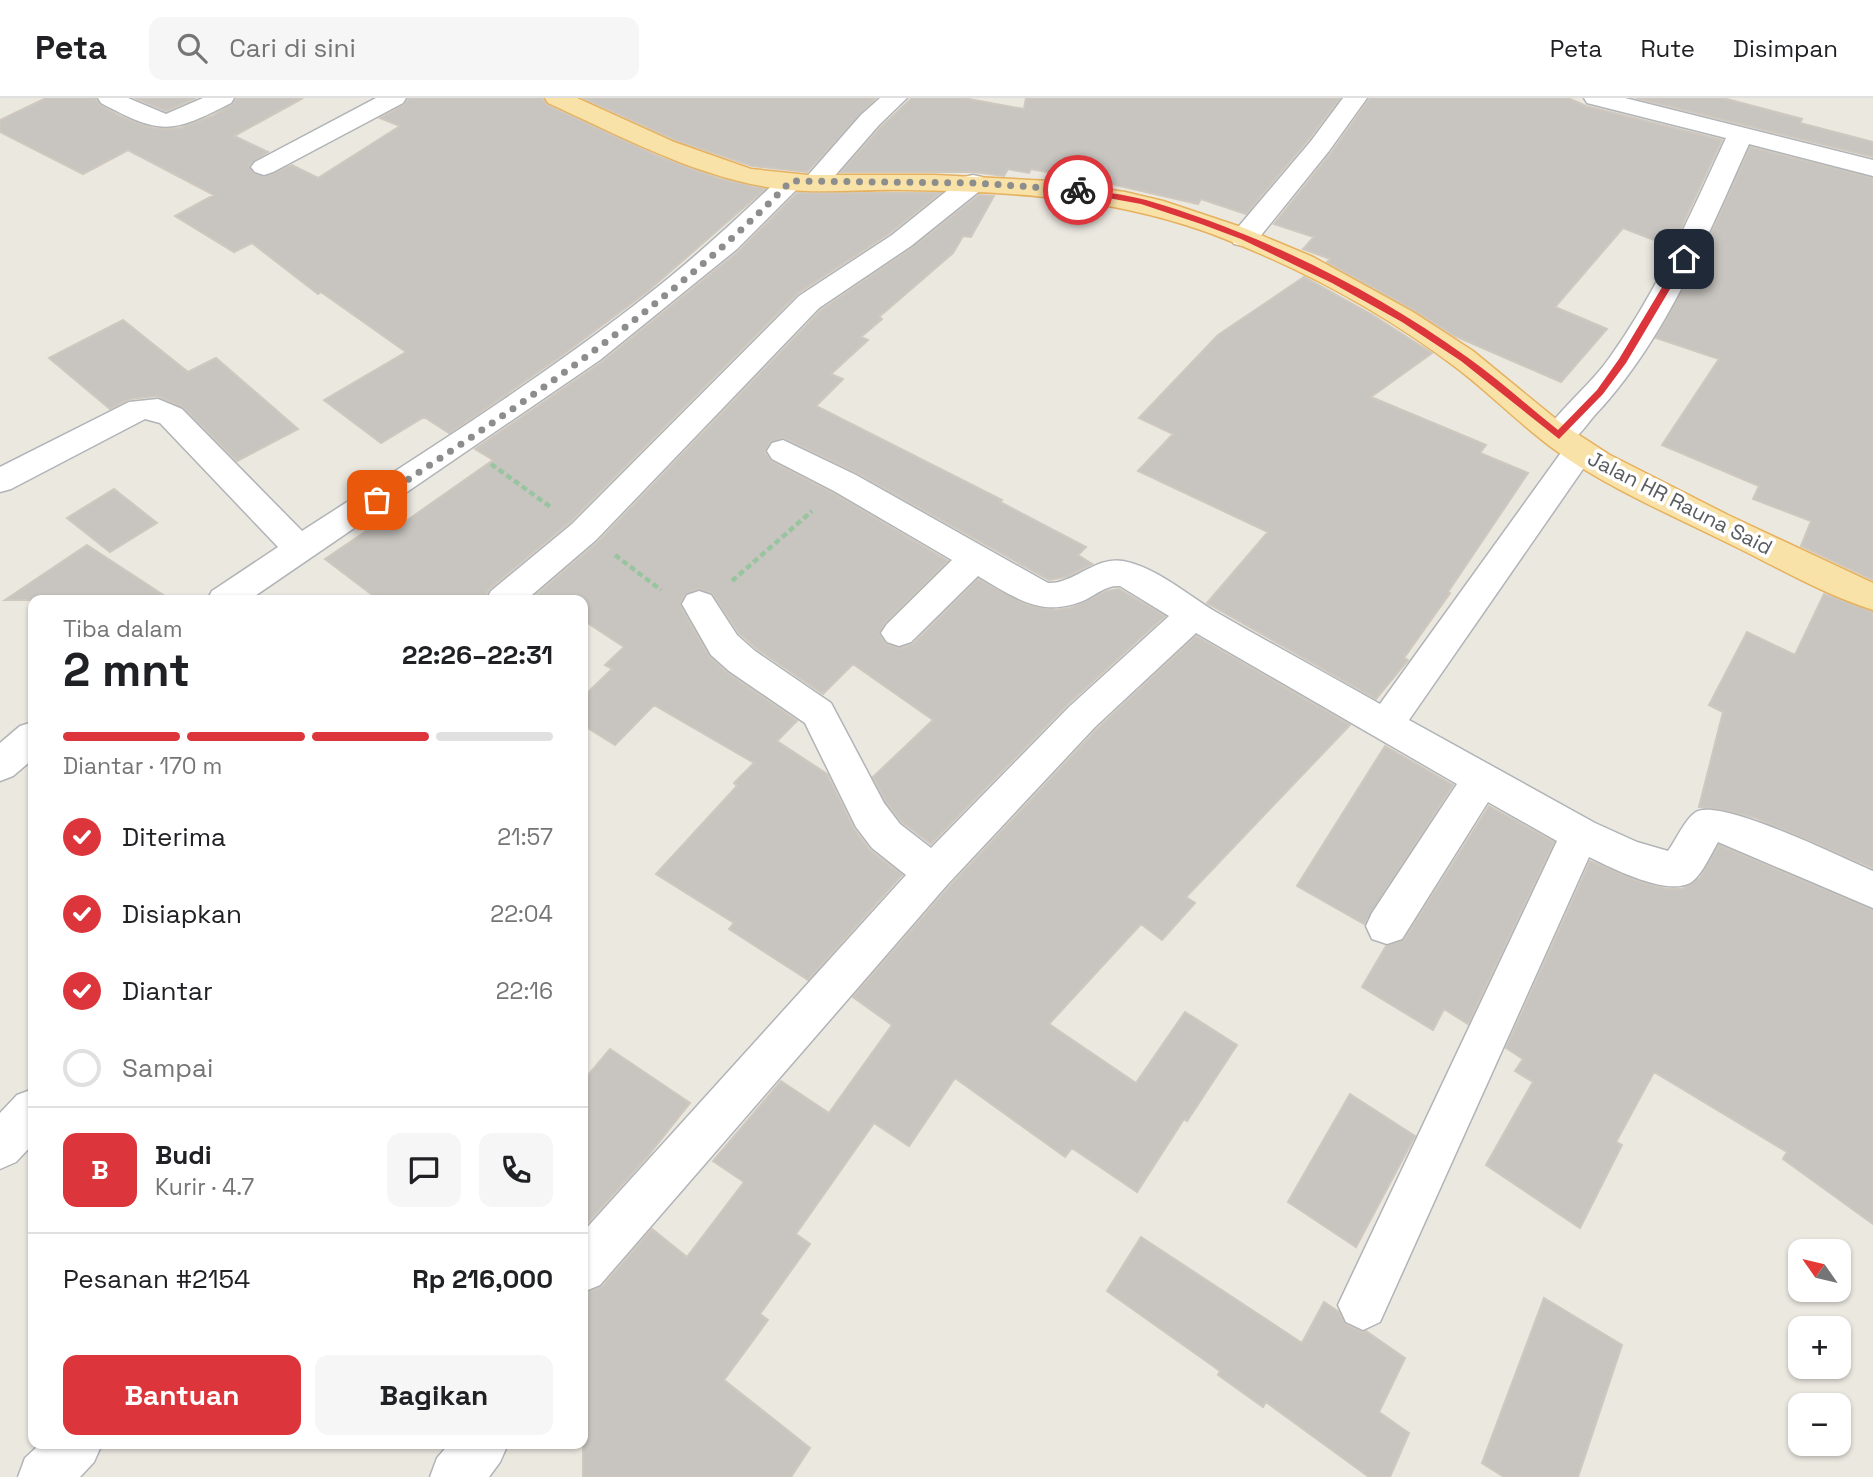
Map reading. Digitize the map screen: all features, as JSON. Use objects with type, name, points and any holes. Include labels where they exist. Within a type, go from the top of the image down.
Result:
[{"type":"main road","name":"Jalan HR Rauna Said","points":[[557,98],[687,156],[733,172],[803,182],[974,183],[1060,188],[1142,202],[1244,237],[1335,281],[1405,320],[1464,359],[1569,443],[1648,489],[1873,597]]},
{"type":"street","points":[[110,98],[161,123],[179,120],[222,98]]},
{"type":"street","points":[[264,167],[394,98]]},
{"type":"street","points":[[231,595],[299,548],[464,443],[651,307],[803,182],[895,98]]},
{"type":"street","points":[[1244,237],[1320,146],[1354,98]]},
{"type":"street","points":[[1596,98],[1873,168]]},
{"type":"street","points":[[1385,724],[1600,392],[1623,361],[1684,259],[1740,135]]},
{"type":"street","points":[[509,595],[584,532],[808,302],[841,277],[890,249],[974,183]]},
{"type":"street","points":[[0,481],[140,409],[158,409],[172,416],[299,548]]},
{"type":"street","points":[[783,451],[845,482],[1024,587],[1043,594],[1055,596],[1072,591],[1099,575],[1114,572],[1130,575],[1193,615],[1481,780],[1580,834],[1662,869],[1678,870],[1709,824],[1730,828],[1873,890]]},
{"type":"street","points":[[899,633],[976,557]]},
{"type":"street","points":[[699,604],[724,645],[742,661],[818,713],[870,815],[886,836],[933,873]]},
{"type":"street","points":[[588,1262],[933,873],[1082,717],[1193,615]]},
{"type":"street","points":[[0,765],[28,741]]},
{"type":"street","points":[[1387,926],[1481,780]]},
{"type":"street","points":[[1363,1305],[1580,834]]},
{"type":"street","points":[[0,1146],[28,1116]]},
{"type":"street","points":[[44,1477],[71,1449]]},
{"type":"street","points":[[456,1477],[478,1449]]},
{"type":"street","points":[[484,1449],[493,1477]]},
{"type":"path","points":[[464,443],[673,599],[686,604],[699,604],[714,596],[845,482]]},
{"type":"building","points":[[46,98],[95,98],[100,105],[120,116],[152,128],[166,129],[180,128],[212,116],[232,105],[237,98],[303,98],[234,136],[268,152],[249,165],[254,174],[265,177],[292,165],[318,178],[400,126],[380,118],[404,105],[409,98],[542,98],[547,105],[660,157],[718,178],[765,189],[648,291],[478,414],[449,433],[424,417],[381,443],[324,400],[406,352],[321,292],[318,294],[252,243],[234,252],[175,216],[214,195],[128,150],[83,174],[0,132],[0,120]]},
{"type":"building","points":[[135,98],[196,98],[166,111]]},
{"type":"building","points":[[583,98],[875,99],[807,172],[752,166],[675,140]]},
{"type":"building","points":[[912,98],[963,98],[1024,109],[1026,98],[1340,98],[1246,214],[1201,199],[1198,204],[1064,173],[1062,175],[1031,169],[1029,173],[1008,169],[1004,176],[974,172],[841,172],[881,127]]},
{"type":"building","points":[[1370,98],[1568,98],[1586,106],[1722,140],[1672,247],[1623,228],[1555,307],[1607,329],[1561,382],[1455,336],[1327,262],[1330,259],[1303,249],[1314,237],[1274,224],[1331,153]]},
{"type":"building","points":[[1636,98],[1723,98],[1802,119],[1800,123],[1873,142],[1873,157]]},
{"type":"building","points":[[1750,147],[1873,178],[1873,580],[1801,546],[1811,521],[1753,499],[1759,486],[1662,445],[1719,359],[1656,338],[1703,252]]},
{"type":"building","points":[[797,193],[940,193],[890,233],[797,294],[570,522],[489,589],[486,595],[372,595],[325,559],[387,517],[399,526],[493,460],[475,449],[602,362],[739,251]]},
{"type":"building","points":[[979,195],[994,196],[971,237],[963,236],[953,253],[879,317],[882,319],[861,337],[868,340],[831,374],[843,379],[816,406],[1002,500],[1000,502],[1086,547],[1078,555],[1092,564],[1066,577],[1049,580],[857,473],[784,438],[770,442],[765,452],[771,461],[833,493],[948,561],[885,623],[879,634],[886,644],[900,648],[913,644],[978,579],[1028,605],[1055,610],[1070,608],[1107,591],[1119,589],[1165,616],[1067,705],[931,844],[902,822],[886,802],[873,777],[933,720],[853,664],[823,694],[757,649],[739,633],[712,593],[698,589],[685,594],[680,605],[709,656],[728,673],[797,721],[777,741],[827,774],[854,829],[870,850],[902,875],[808,980],[729,929],[734,923],[656,874],[737,786],[734,783],[754,763],[654,705],[615,745],[588,728],[588,692],[612,669],[605,665],[624,647],[588,623],[588,595],[536,595],[598,542],[821,310],[912,248]]},
{"type":"building","points":[[1304,277],[1371,314],[1432,353],[1371,397],[1486,445],[1480,453],[1528,473],[1404,658],[1408,660],[1376,699],[1207,603],[1268,532],[1138,471],[1173,434],[1139,418],[1218,335]]},
{"type":"building","points":[[123,320],[188,372],[216,358],[298,429],[237,461],[183,407],[158,396],[129,399],[110,409],[49,358]]},
{"type":"building","points":[[114,489],[157,523],[110,552],[67,518]]},
{"type":"building","points":[[87,545],[163,595],[28,595],[28,600],[5,600]]},
{"type":"building","points":[[1824,594],[1873,612],[1873,868],[1756,818],[1699,807],[1723,712],[1709,705],[1747,632],[1795,655]]},
{"type":"building","points":[[1196,636],[1350,725],[1186,897],[1195,903],[1162,940],[1141,924],[1049,1024],[1136,1083],[1185,1012],[1237,1045],[1187,1121],[1184,1119],[1137,1192],[1072,1148],[1065,1157],[955,1078],[909,1146],[874,1123],[796,1234],[810,1244],[760,1314],[768,1320],[724,1380],[810,1448],[791,1477],[583,1477],[583,1449],[588,1449],[588,1292],[602,1287],[652,1229],[687,1257],[744,1182],[713,1161],[781,1081],[829,1113],[892,1025],[853,997],[949,887],[1097,729]]},
{"type":"building","points":[[1385,746],[1453,785],[1364,924],[1297,886]]},
{"type":"building","points":[[1489,806],[1554,842],[1468,1024],[1444,1009],[1433,1030],[1362,987],[1386,946],[1404,940]]},
{"type":"building","points":[[1719,845],[1873,910],[1873,1224],[1783,1159],[1787,1152],[1654,1072],[1616,1142],[1622,1145],[1580,1228],[1486,1165],[1533,1082],[1515,1071],[1523,1059],[1506,1048],[1590,861],[1638,881],[1667,889],[1682,889],[1700,878]]},
{"type":"building","points":[[610,1049],[690,1103],[647,1157],[588,1222],[588,1075]]},
{"type":"building","points":[[1350,1094],[1415,1136],[1356,1247],[1288,1202]]},
{"type":"building","points":[[1141,1237],[1302,1343],[1324,1302],[1339,1312],[1345,1324],[1362,1332],[1366,1331],[1405,1358],[1379,1412],[1409,1433],[1390,1477],[1369,1477],[1266,1402],[1263,1407],[1218,1375],[1220,1371],[1107,1291]]},
{"type":"building","points":[[1544,1298],[1622,1345],[1578,1477],[1504,1477],[1482,1463]]},
{"type":"way so far","points":[[377,500],[464,443],[651,307],[750,223],[791,181],[974,183],[1078,190]]},
{"type":"route","points":[[1078,190],[1142,202],[1204,222],[1244,237],[1335,281],[1405,320],[1464,359],[1559,435],[1600,392],[1623,361],[1684,259]]}]
